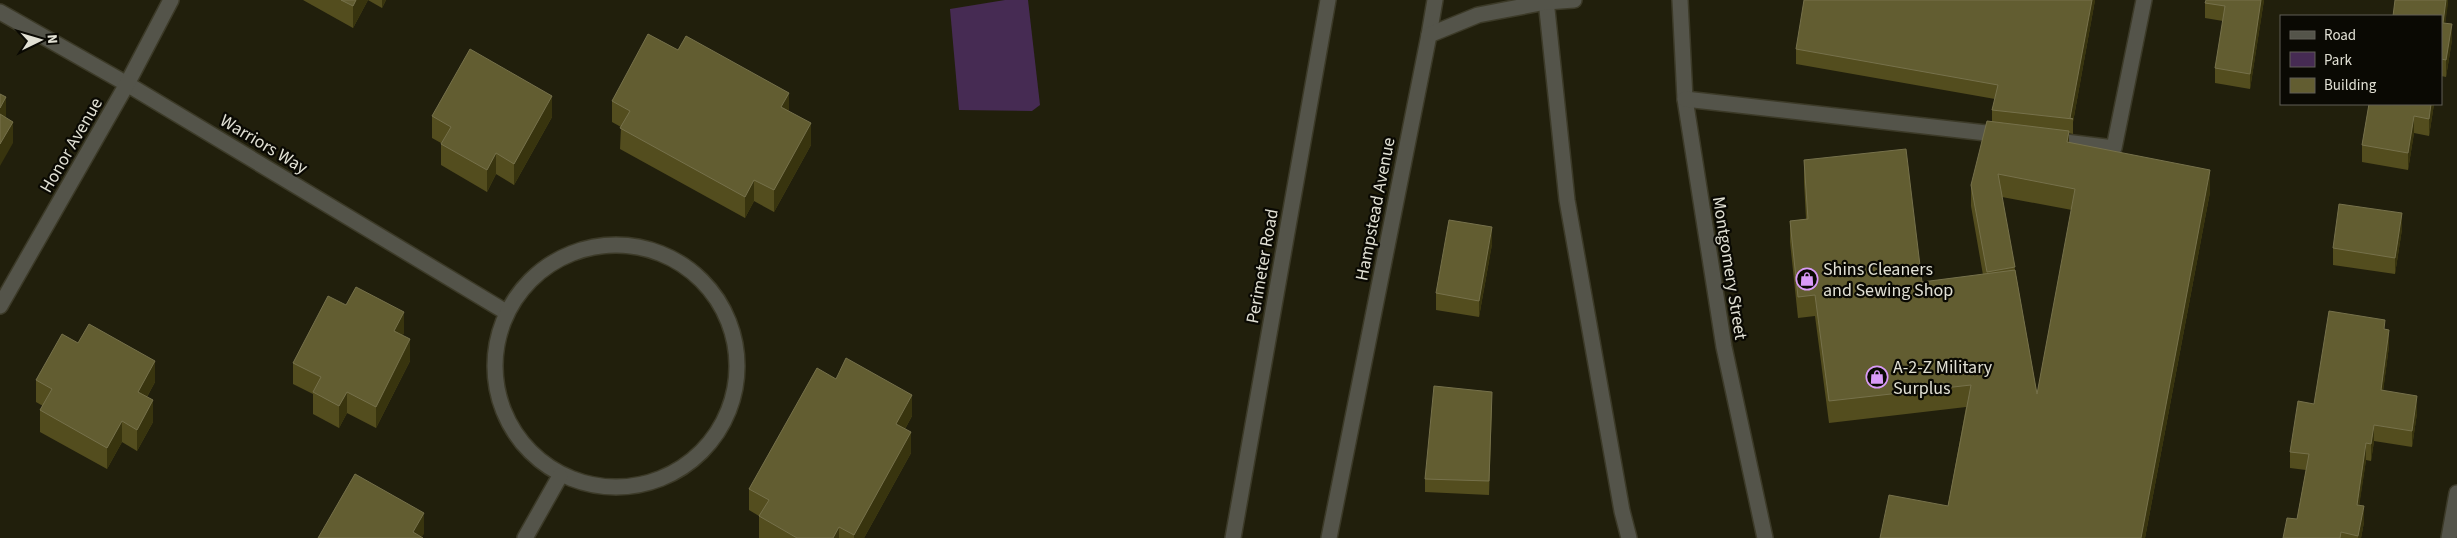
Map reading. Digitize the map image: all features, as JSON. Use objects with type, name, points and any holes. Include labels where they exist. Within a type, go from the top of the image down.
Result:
[{"type":"street","name":"Honor Avenue","points":[[0,306],[127,84],[171,0]]},
{"type":"street","name":"Perimeter Road","points":[[1233,538],[1328,0]]},
{"type":"street","name":"Hampstead Avenue","points":[[1329,538],[1435,0]]},
{"type":"street","points":[[1429,35],[1478,15],[1546,1],[1574,0]]},
{"type":"street","name":"Montgomery Street","points":[[1680,0],[1685,99],[1724,347],[1765,538]]},
{"type":"street","points":[[2036,139],[2114,148],[2144,0]]},
{"type":"street","points":[[1546,1],[1567,200],[1622,511],[1629,538]]},
{"type":"street","name":"Warriors Way","points":[[0,12],[127,84],[506,312]]},
{"type":"street","points":[[1685,99],[2017,136]]},
{"type":"street","points":[[603,244],[644,246],[681,263],[711,290],[731,326],[737,365],[731,404],[713,438],[685,466],[650,483],[610,487],[560,476],[538,459],[511,428],[497,391],[495,351],[506,312],[530,278],[564,255],[603,244]]},
{"type":"street","points":[[525,538],[560,476]]},
{"type":"street","points":[[2448,538],[2457,493]]},
{"type":"green space","points":[[1005,0],[1028,0],[1040,105],[1032,111],[959,110],[950,9]]},
{"type":"building","points":[[341,0],[356,0],[353,6]]},
{"type":"building","points":[[1804,0],[2092,0],[2070,118],[2073,119],[1992,110],[1998,85],[1796,49]]},
{"type":"building","points":[[2206,0],[2261,0],[2250,74],[2215,68],[2225,6],[2205,3]]},
{"type":"building","points":[[2395,0],[2446,0],[2443,23],[2452,24],[2446,60],[2442,59],[2442,15],[2393,15]]},
{"type":"building","points":[[648,34],[678,50],[686,36],[789,93],[781,107],[811,123],[774,190],[754,180],[745,197],[620,128],[630,111],[612,101]]},
{"type":"building","points":[[470,49],[552,96],[514,164],[496,153],[487,170],[441,144],[451,127],[432,116]]},
{"type":"building","points":[[0,94],[6,97],[0,108]]},
{"type":"building","points":[[2369,105],[2431,105],[2429,119],[2414,116],[2408,153],[2362,145]]},
{"type":"building","points":[[0,114],[13,122],[0,144]]},
{"type":"building","points":[[1987,121],[2069,131],[2067,142],[2210,170],[2141,538],[1880,538],[1889,495],[1948,506],[1971,385],[1829,401],[1815,295],[1798,297],[1790,221],[1808,219],[1804,160],[1906,149],[1922,282],[2015,270],[2037,394],[2075,189],[1998,174],[2015,267],[1987,272],[1971,185]]},
{"type":"building","points":[[2339,204],[2402,213],[2395,258],[2333,248]]},
{"type":"building","points":[[1449,220],[1492,227],[1479,301],[1436,293]]},
{"type":"building","points":[[356,287],[404,312],[394,331],[410,339],[376,407],[347,392],[339,406],[313,392],[321,377],[293,363],[328,296],[346,305]]},
{"type":"building","points":[[2329,311],[2385,320],[2384,329],[2389,330],[2381,390],[2417,396],[2412,431],[2374,425],[2371,444],[2366,443],[2357,505],[2364,506],[2358,536],[2341,532],[2340,538],[2283,538],[2287,518],[2297,519],[2309,454],[2290,452],[2298,401],[2314,404]]},
{"type":"building","points":[[89,324],[155,361],[138,392],[153,400],[137,430],[122,421],[107,448],[40,410],[52,389],[36,380],[62,334],[78,343]]},
{"type":"building","points":[[846,358],[912,395],[896,424],[911,432],[854,535],[839,527],[833,538],[797,538],[759,516],[769,500],[749,489],[817,368],[836,379]]},
{"type":"building","points":[[1434,386],[1492,392],[1489,481],[1425,479]]},
{"type":"building","points":[[355,474],[424,513],[413,532],[423,538],[318,538]]},
{"type":"place","name":"Shins Cleaners and Sewing Shop","points":[[1807,279]]},
{"type":"place","name":"A-2-Z Military Surplus","points":[[1877,377]]}]
